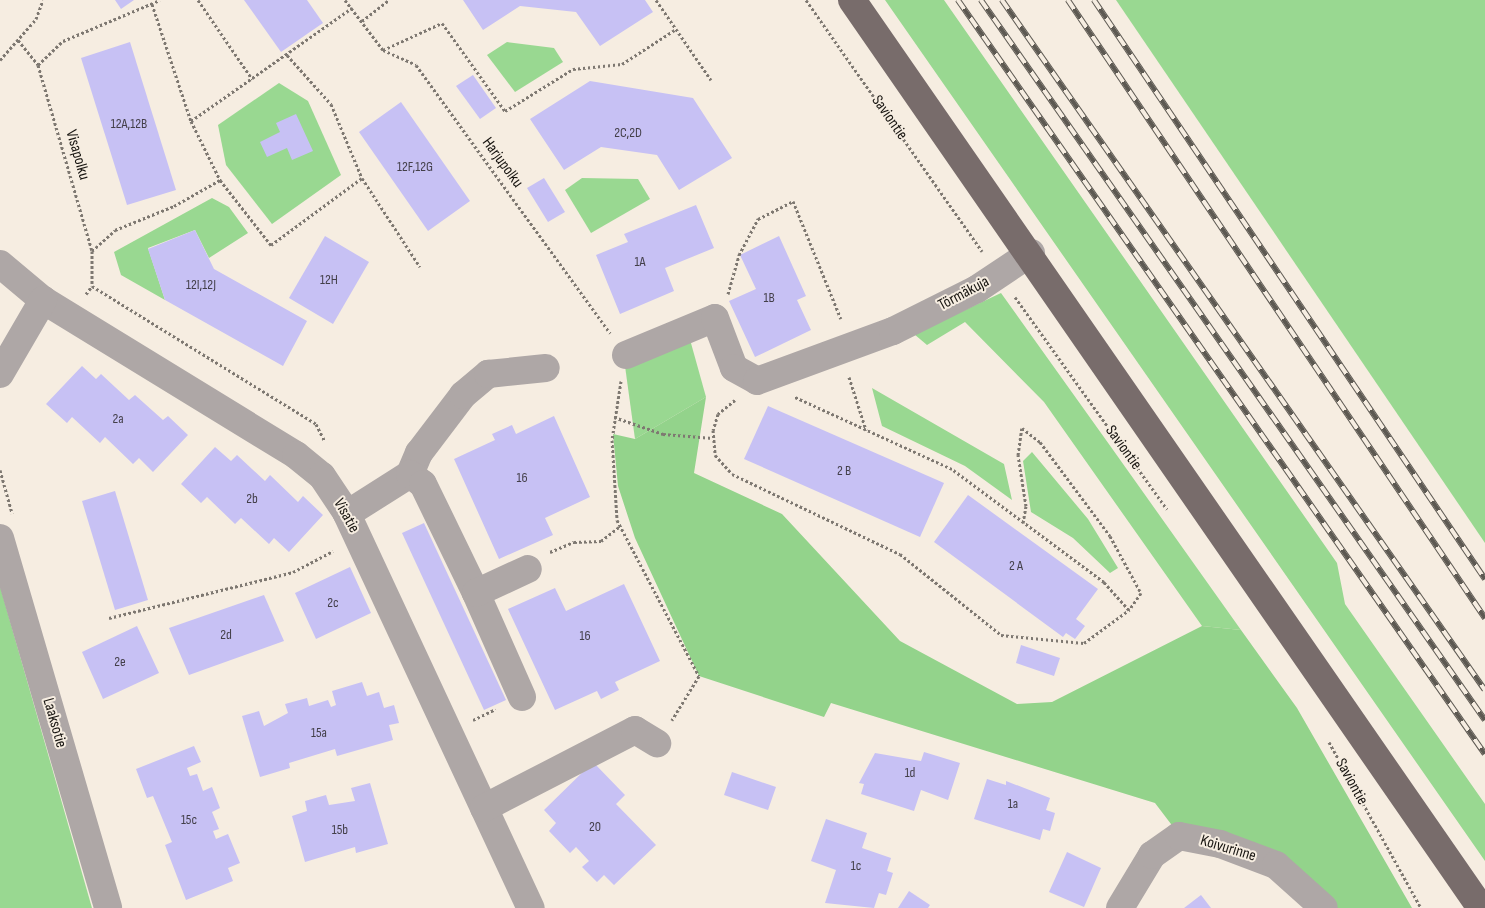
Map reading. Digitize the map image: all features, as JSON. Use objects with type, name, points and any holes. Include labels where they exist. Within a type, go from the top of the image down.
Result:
[{"type":"main road","name":"Saviontie","points":[[852,0],[1031,252],[1480,908]]},
{"type":"main road","name":"Saviontie","points":[[1428,832],[1465,908]]},
{"type":"street","name":"Törmäkuja","points":[[716,318],[734,368],[757,381],[804,366],[851,343],[893,331],[999,276],[1031,252]]},
{"type":"street","name":"Visatie","points":[[0,264],[43,300],[296,455],[322,476],[347,514],[531,908]]},
{"type":"street","points":[[0,374],[43,300]]},
{"type":"street","points":[[626,354],[716,318]]},
{"type":"street","points":[[347,514],[410,474],[419,453],[462,395],[488,374],[546,368]]},
{"type":"street","points":[[410,474],[423,484],[476,593],[522,697]]},
{"type":"street","name":"Laaksotie","points":[[0,538],[108,908]]},
{"type":"street","points":[[476,593],[528,569]]},
{"type":"street","points":[[484,808],[635,730],[657,743]]},
{"type":"street","name":"Koivurinne","points":[[1120,908],[1152,855],[1179,836],[1220,844],[1276,865],[1324,908]]},
{"type":"path","points":[[0,60],[36,19],[43,0]]},
{"type":"path","points":[[38,65],[63,41],[160,0]]},
{"type":"path","points":[[198,0],[252,79]]},
{"type":"path","name":"Harjupolku","points":[[346,0],[383,50],[416,65],[626,354]]},
{"type":"path","points":[[362,21],[389,0]]},
{"type":"path","points":[[656,0],[711,80]]},
{"type":"path","name":"Saviontie","points":[[806,0],[999,276],[1169,511]]},
{"type":"path","points":[[152,4],[191,121],[220,180],[271,245],[362,178]]},
{"type":"path","points":[[191,121],[352,8]]},
{"type":"path","points":[[383,50],[442,23],[505,111],[573,69],[622,64],[676,29]]},
{"type":"path","name":"Visapolku","points":[[18,40],[38,65],[92,251],[92,286]]},
{"type":"path","points":[[287,55],[331,104],[362,178],[420,267]]},
{"type":"path","points":[[92,251],[115,230],[174,206],[220,180]]},
{"type":"path","points":[[716,318],[724,310],[738,255],[758,219],[793,201],[851,343]]},
{"type":"path","points":[[626,354],[614,417],[619,527],[699,676],[657,743]]},
{"type":"path","points":[[804,366],[792,396],[952,469],[1104,582],[1129,610]]},
{"type":"path","points":[[848,376],[866,430]]},
{"type":"path","points":[[740,398],[718,414],[713,438],[715,455],[732,474],[900,554],[1001,634],[1084,643],[1129,610],[1141,593],[1110,536],[1040,442],[1022,428],[1018,455],[1026,506],[1023,523]]},
{"type":"path","points":[[614,417],[663,434],[713,438]]},
{"type":"path","points":[[528,569],[549,552],[574,542],[601,541],[619,527]]},
{"type":"path","points":[[109,618],[293,572],[360,542]]},
{"type":"path","points":[[465,723],[522,697]]},
{"type":"path","name":"Saviontie","points":[[1325,735],[1421,908]]},
{"type":"green space","points":[[885,0],[944,0],[1337,563],[1345,604],[1485,804],[1485,861]]},
{"type":"green space","points":[[1116,0],[1485,0],[1485,543]]},
{"type":"green space","points":[[507,42],[554,48],[563,62],[515,92],[487,55]]},
{"type":"green space","points":[[279,83],[308,101],[341,175],[272,224],[226,165],[218,125]]},
{"type":"green space","points":[[582,178],[638,179],[650,199],[591,233],[565,190]]},
{"type":"green space","points":[[212,198],[229,207],[248,233],[209,258],[195,230],[148,248],[165,300],[121,275],[114,252]]},
{"type":"green space","points":[[1001,293],[1241,630],[1202,626],[1044,402],[965,322],[927,345],[914,334]]},
{"type":"green space","points":[[689,336],[706,397],[635,439],[625,366]]},
{"type":"green space","points":[[872,388],[1004,464],[1012,500],[965,466],[882,426]]},
{"type":"green space","points":[[706,397],[694,473],[782,514],[900,641],[1017,704],[1052,702],[1202,626],[1241,630],[1297,708],[1412,908],[1337,908],[1174,828],[1155,803],[831,703],[824,717],[699,676],[635,538],[618,486],[613,434],[635,439]]},
{"type":"green space","points":[[1032,452],[1088,519],[1118,568],[1110,573],[1073,538],[1031,512],[1023,461]]},
{"type":"green space","points":[[0,586],[92,908],[0,908]]},
{"type":"building","points":[[115,0],[134,0],[121,9]]},
{"type":"building","points":[[244,0],[307,0],[323,23],[281,52]]},
{"type":"building","points":[[463,0],[645,0],[653,12],[600,46],[576,12],[520,6],[483,30]]},
{"type":"building","points":[[130,42],[176,190],[127,205],[81,58]]},
{"type":"building","points":[[473,75],[496,108],[480,119],[456,86]]},
{"type":"building","points":[[590,81],[693,98],[732,158],[679,190],[657,155],[601,147],[564,170],[530,119]]},
{"type":"building","points":[[401,102],[470,201],[428,231],[359,132]]},
{"type":"building","points":[[296,114],[313,151],[292,160],[287,148],[267,157],[260,142],[280,132],[276,123]]},
{"type":"building","points":[[544,178],[565,212],[548,222],[527,188]]},
{"type":"building","points":[[696,205],[714,248],[665,268],[674,291],[620,314],[596,255],[628,242],[624,234]]},
{"type":"building","points":[[195,230],[214,269],[307,321],[283,366],[165,300],[148,249]]},
{"type":"building","points":[[325,236],[369,262],[333,324],[289,298]]},
{"type":"building","points":[[779,236],[806,296],[797,300],[811,330],[755,357],[729,301],[756,289],[740,255]]},
{"type":"building","points":[[82,366],[96,379],[101,374],[129,400],[135,395],[163,420],[168,416],[188,435],[153,472],[139,458],[133,464],[105,437],[100,443],[72,417],[67,423],[46,404]]},
{"type":"building","points":[[768,406],[944,483],[920,537],[744,459]]},
{"type":"building","points":[[554,416],[590,497],[545,518],[553,535],[499,559],[454,459],[495,440],[492,434],[512,425],[516,434]]},
{"type":"building","points":[[215,447],[231,461],[237,455],[265,481],[270,475],[298,502],[303,496],[323,515],[289,552],[274,538],[269,544],[241,518],[235,524],[207,497],[201,503],[181,484]]},
{"type":"building","points":[[115,491],[148,600],[115,610],[82,501]]},
{"type":"building","points":[[968,495],[1098,589],[1076,619],[1085,626],[1075,639],[1066,633],[1063,637],[934,542]]},
{"type":"building","points":[[424,523],[506,700],[484,710],[402,533]]},
{"type":"building","points":[[350,567],[371,613],[316,639],[295,593]]},
{"type":"building","points":[[624,584],[660,661],[615,682],[619,690],[601,699],[597,691],[555,710],[508,609],[555,588],[566,611]]},
{"type":"building","points":[[264,595],[284,641],[189,675],[169,628]]},
{"type":"building","points":[[137,626],[159,673],[103,699],[82,652]]},
{"type":"building","points":[[1021,645],[1060,658],[1054,676],[1016,663]]},
{"type":"building","points":[[362,682],[367,696],[379,692],[384,708],[394,705],[399,723],[389,725],[393,740],[337,756],[335,749],[289,763],[290,768],[260,777],[242,716],[259,711],[264,726],[288,713],[285,704],[307,698],[309,706],[328,700],[331,707],[336,705],[332,691]]},
{"type":"building","points":[[194,746],[201,762],[187,768],[190,776],[197,774],[203,791],[212,787],[220,808],[212,812],[219,829],[213,831],[216,839],[228,834],[240,863],[228,868],[233,881],[186,900],[165,845],[172,842],[153,796],[147,798],[136,769]]},
{"type":"building","points":[[924,752],[960,763],[948,800],[921,790],[914,811],[861,794],[864,784],[859,783],[875,753],[921,761]]},
{"type":"building","points":[[593,762],[625,795],[616,804],[656,845],[614,885],[604,875],[597,882],[582,867],[589,861],[576,847],[570,853],[549,831],[556,823],[544,810]]},
{"type":"building","points":[[732,772],[776,787],[768,810],[724,795]]},
{"type":"building","points":[[987,779],[1006,785],[1006,781],[1050,798],[1046,810],[1055,813],[1050,831],[1043,829],[1040,840],[974,819]]},
{"type":"building","points":[[370,783],[388,844],[356,853],[355,847],[305,862],[292,816],[307,811],[305,801],[326,795],[329,805],[355,801],[351,788]]},
{"type":"building","points":[[826,819],[867,833],[862,848],[891,858],[887,871],[893,873],[886,895],[879,893],[874,908],[825,903],[836,870],[811,861]]},
{"type":"building","points":[[1067,852],[1101,868],[1084,907],[1049,892]]},
{"type":"building","points":[[909,891],[930,905],[928,908],[898,908]]},
{"type":"building","points":[[1201,895],[1211,908],[1184,908]]},
{"type":"railway","points":[[958,0],[1485,754]]},
{"type":"railway","points":[[981,0],[1485,720]]},
{"type":"railway","points":[[1002,0],[1485,690]]},
{"type":"railway","points":[[1068,0],[1485,618]]},
{"type":"railway","points":[[1094,0],[1485,579]]}]
